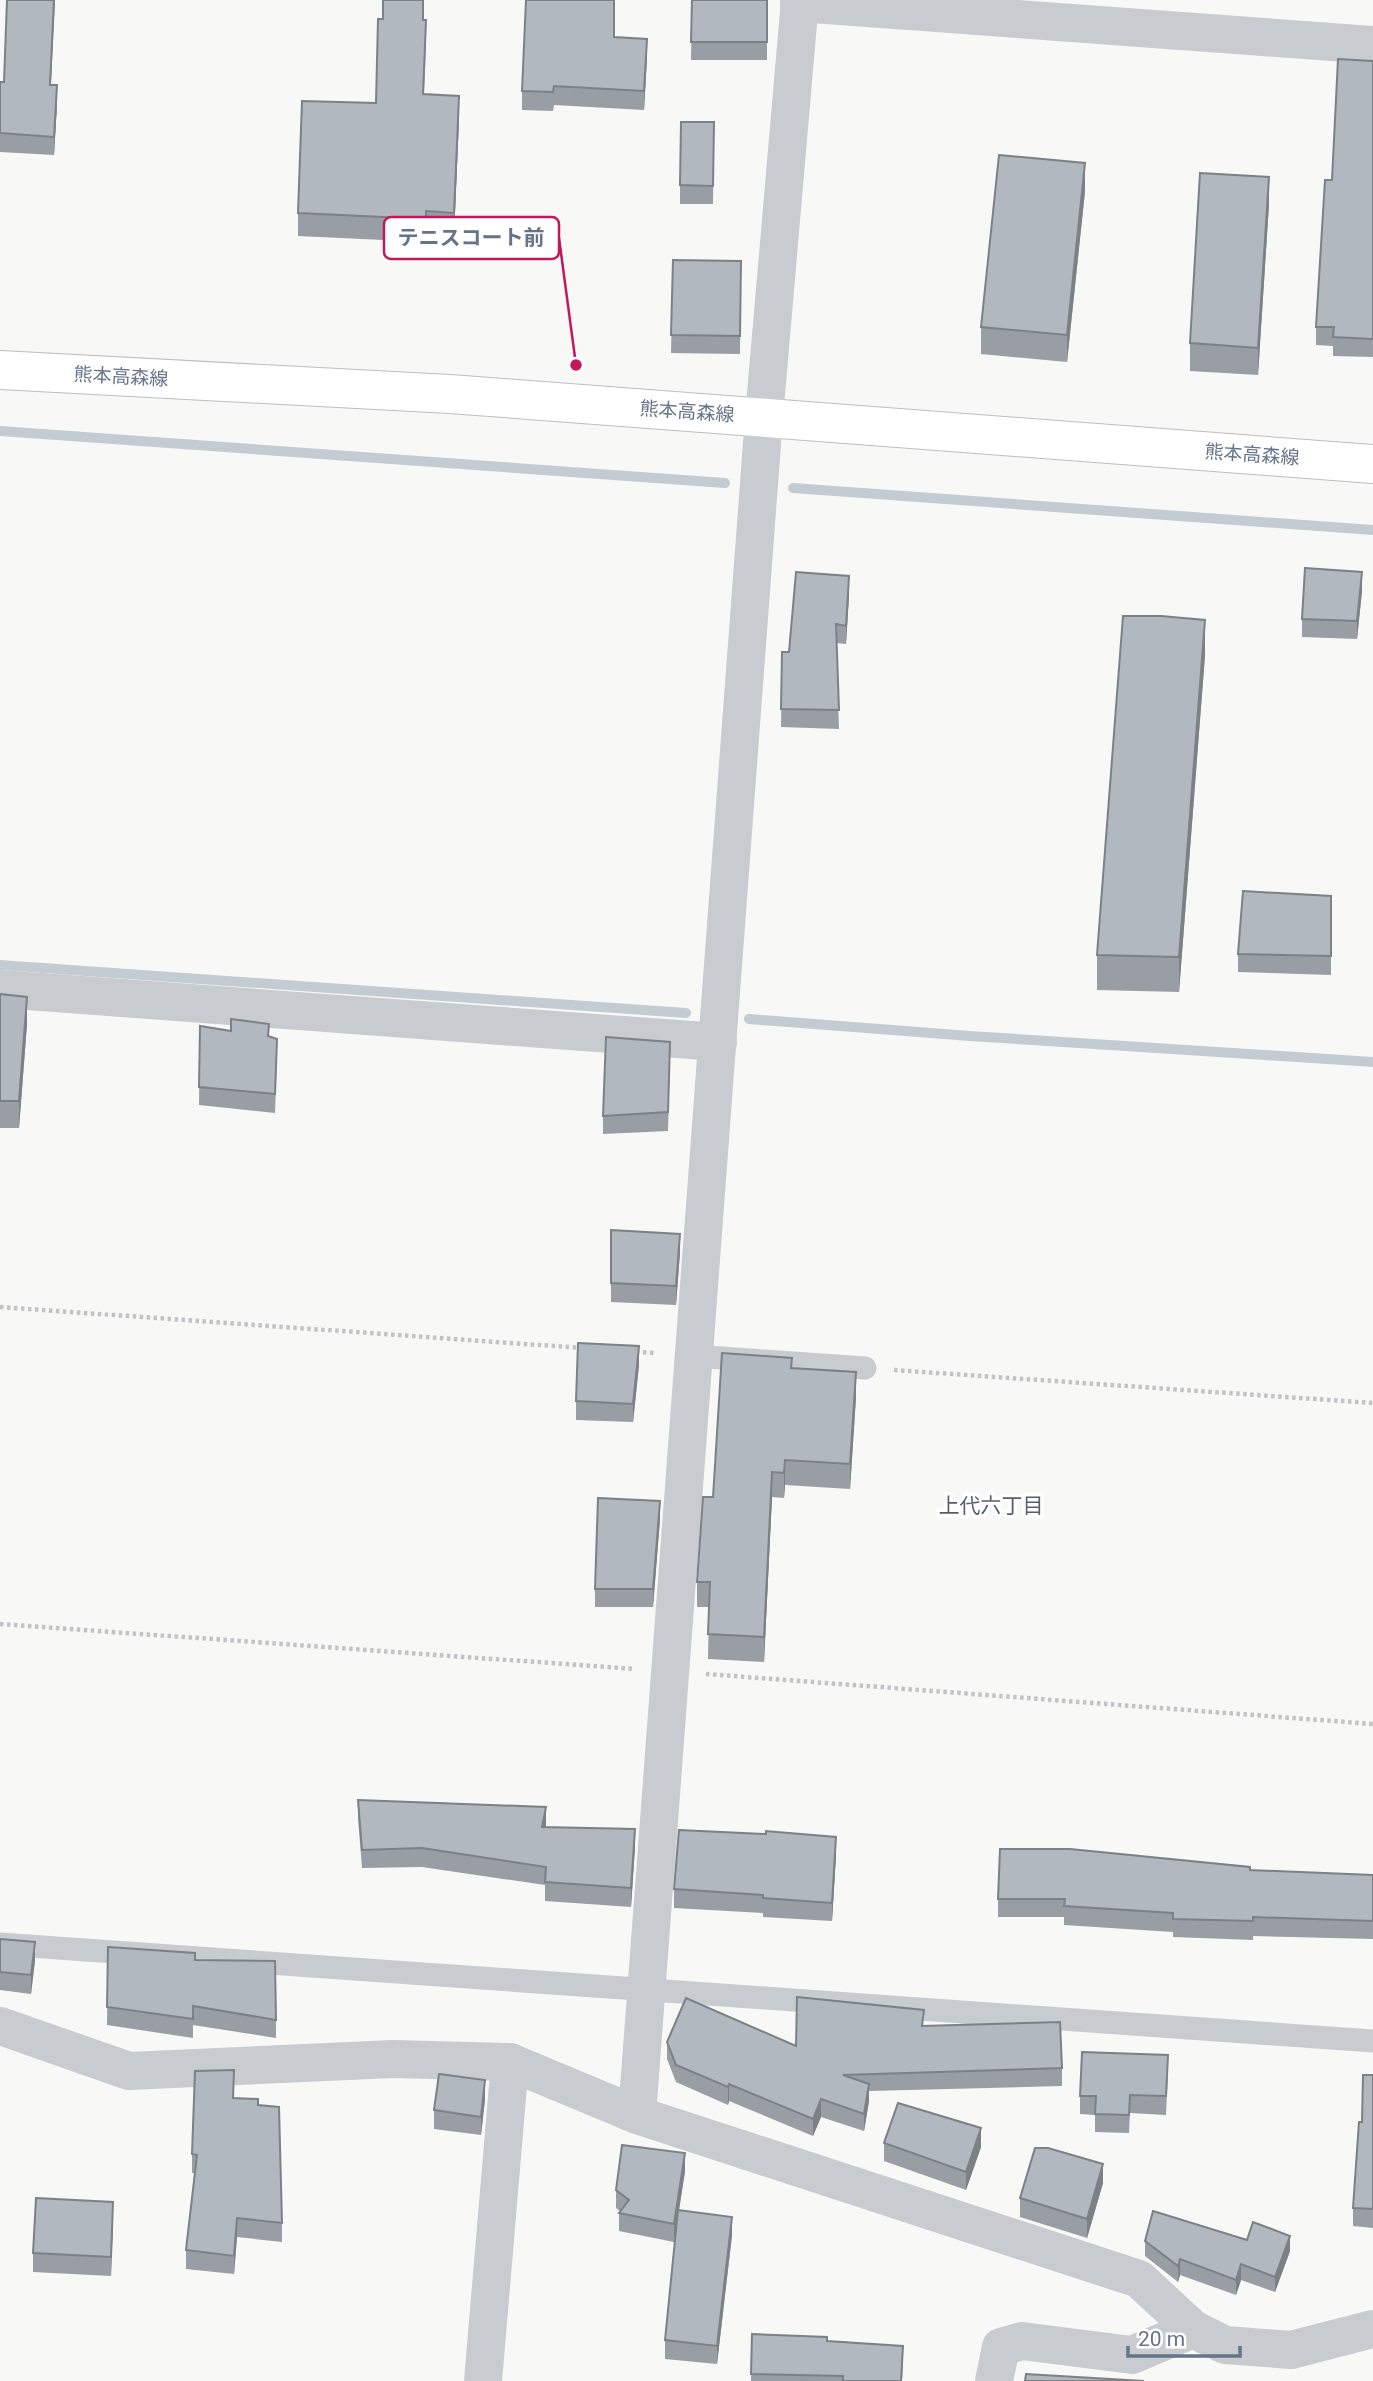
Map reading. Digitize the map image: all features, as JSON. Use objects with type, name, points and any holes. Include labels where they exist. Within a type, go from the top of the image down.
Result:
[{"type":"main road","name":"熊本高森線","points":[[0,370],[450,394],[1373,464]]},
{"type":"street","points":[[637,2115],[764,417],[799,1],[1373,45]]},
{"type":"street","points":[[0,989],[718,1042]]},
{"type":"street","points":[[0,2026],[130,2071],[393,2059],[510,2062],[637,2115],[1139,2279],[1193,2329],[1225,2345],[1291,2350],[1373,2329]]},
{"type":"street","points":[[483,2381],[510,2062]]},
{"type":"street","points":[[994,2381],[1001,2347],[1022,2341],[1132,2356],[1193,2329]]},
{"type":"lane","points":[[694,1356],[865,1368]]},
{"type":"lane","points":[[0,1944],[1373,2040]]},
{"type":"path","points":[[0,1307],[583,1348]]},
{"type":"path","points":[[625,1351],[694,1356]]},
{"type":"path","points":[[865,1368],[1373,1403]]},
{"type":"path","points":[[0,1624],[1373,1724]]},
{"type":"building","points":[[7,0],[54,0],[50,85],[57,85],[54,137],[0,133],[0,82],[4,82]]},
{"type":"building","points":[[383,0],[423,0],[423,20],[426,20],[423,94],[459,96],[454,213],[426,211],[426,219],[298,213],[302,101],[376,103],[378,19],[383,19]]},
{"type":"building","points":[[526,0],[614,0],[614,37],[647,39],[644,91],[554,86],[553,92],[522,91]]},
{"type":"building","points":[[692,0],[767,0],[767,42],[691,42]]},
{"type":"building","points":[[1338,59],[1373,61],[1373,339],[1333,337],[1334,327],[1316,327],[1325,180],[1332,180]]},
{"type":"building","points":[[681,122],[714,122],[713,186],[680,185]]},
{"type":"building","points":[[999,155],[1085,163],[1067,335],[981,327]]},
{"type":"building","points":[[1200,173],[1269,177],[1258,348],[1190,343]]},
{"type":"building","points":[[673,260],[741,261],[740,336],[671,335]]},
{"type":"building","points":[[1305,568],[1362,572],[1357,621],[1302,619]]},
{"type":"building","points":[[796,572],[849,576],[846,626],[836,624],[839,710],[781,709],[782,652],[789,652]]},
{"type":"building","points":[[1123,616],[1205,620],[1179,957],[1097,955]]},
{"type":"building","points":[[1243,891],[1331,896],[1331,956],[1238,954]]},
{"type":"building","points":[[0,994],[27,997],[19,1101],[0,1101]]},
{"type":"building","points":[[231,1019],[269,1024],[268,1036],[277,1039],[275,1094],[199,1087],[200,1026],[231,1031]]},
{"type":"building","points":[[606,1037],[670,1042],[668,1112],[603,1116]]},
{"type":"building","points":[[611,1230],[680,1234],[676,1286],[611,1283]]},
{"type":"building","points":[[578,1343],[639,1346],[633,1404],[576,1401]]},
{"type":"building","points":[[722,1353],[792,1358],[791,1368],[856,1372],[850,1464],[785,1460],[784,1473],[772,1472],[764,1637],[708,1634],[710,1582],[697,1582],[703,1497],[713,1497]]},
{"type":"building","points":[[598,1498],[660,1501],[653,1589],[595,1589]]},
{"type":"building","points":[[358,1800],[546,1807],[542,1827],[635,1829],[631,1888],[545,1882],[546,1867],[422,1848],[362,1850]]},
{"type":"building","points":[[679,1830],[766,1834],[766,1831],[836,1837],[832,1903],[674,1889]]},
{"type":"building","points":[[1000,1849],[1070,1849],[1250,1867],[1250,1870],[1373,1875],[1373,1921],[1253,1917],[1253,1921],[1173,1919],[1173,1913],[1064,1906],[1065,1899],[998,1899]]},
{"type":"building","points":[[0,1939],[35,1942],[31,1975],[0,1972]]},
{"type":"building","points":[[108,1947],[195,1953],[195,1960],[275,1961],[276,2020],[193,2006],[193,2019],[107,2007]]},
{"type":"building","points":[[797,1997],[924,2010],[922,2026],[1060,2022],[1062,2068],[843,2075],[869,2084],[864,2114],[821,2099],[813,2119],[676,2065],[667,2042],[686,1998],[796,2046]]},
{"type":"building","points":[[1082,2052],[1168,2055],[1166,2096],[1130,2095],[1129,2115],[1095,2114],[1096,2096],[1080,2096]]},
{"type":"building","points":[[234,2070],[233,2098],[258,2099],[258,2105],[279,2107],[282,2223],[237,2218],[234,2256],[186,2250],[197,2155],[192,2154],[195,2071]]},
{"type":"building","points":[[439,2074],[485,2080],[481,2117],[434,2110]]},
{"type":"building","points":[[1363,2075],[1373,2075],[1373,2209],[1353,2208],[1359,2122],[1362,2122]]},
{"type":"building","points":[[898,2103],[981,2128],[966,2172],[884,2143]]},
{"type":"building","points":[[622,2145],[685,2153],[674,2224],[619,2213],[629,2200],[616,2190]]},
{"type":"building","points":[[1035,2148],[1048,2148],[1103,2164],[1087,2219],[1020,2198]]},
{"type":"building","points":[[36,2198],[113,2202],[111,2257],[33,2253]]},
{"type":"building","points":[[678,2210],[732,2217],[717,2346],[665,2340]]},
{"type":"building","points":[[1153,2211],[1247,2240],[1253,2222],[1290,2236],[1275,2277],[1241,2264],[1236,2280],[1180,2259],[1178,2266],[1145,2241]]},
{"type":"building","points":[[752,2334],[827,2337],[827,2341],[903,2346],[901,2381],[843,2381],[843,2376],[751,2374]]},
{"type":"building","points":[[1026,2374],[1144,2381],[1025,2381]]},
{"type":"waterway","points":[[0,431],[725,483]]},
{"type":"waterway","points":[[793,488],[1373,530]]},
{"type":"waterway","points":[[0,965],[686,1013]]},
{"type":"waterway","points":[[749,1019],[1373,1062]]},
{"type":"place","name":"テニスコート前","points":[[576,365]]},
{"type":"district","name":"上代六丁目","points":[[991,1506]]}]
